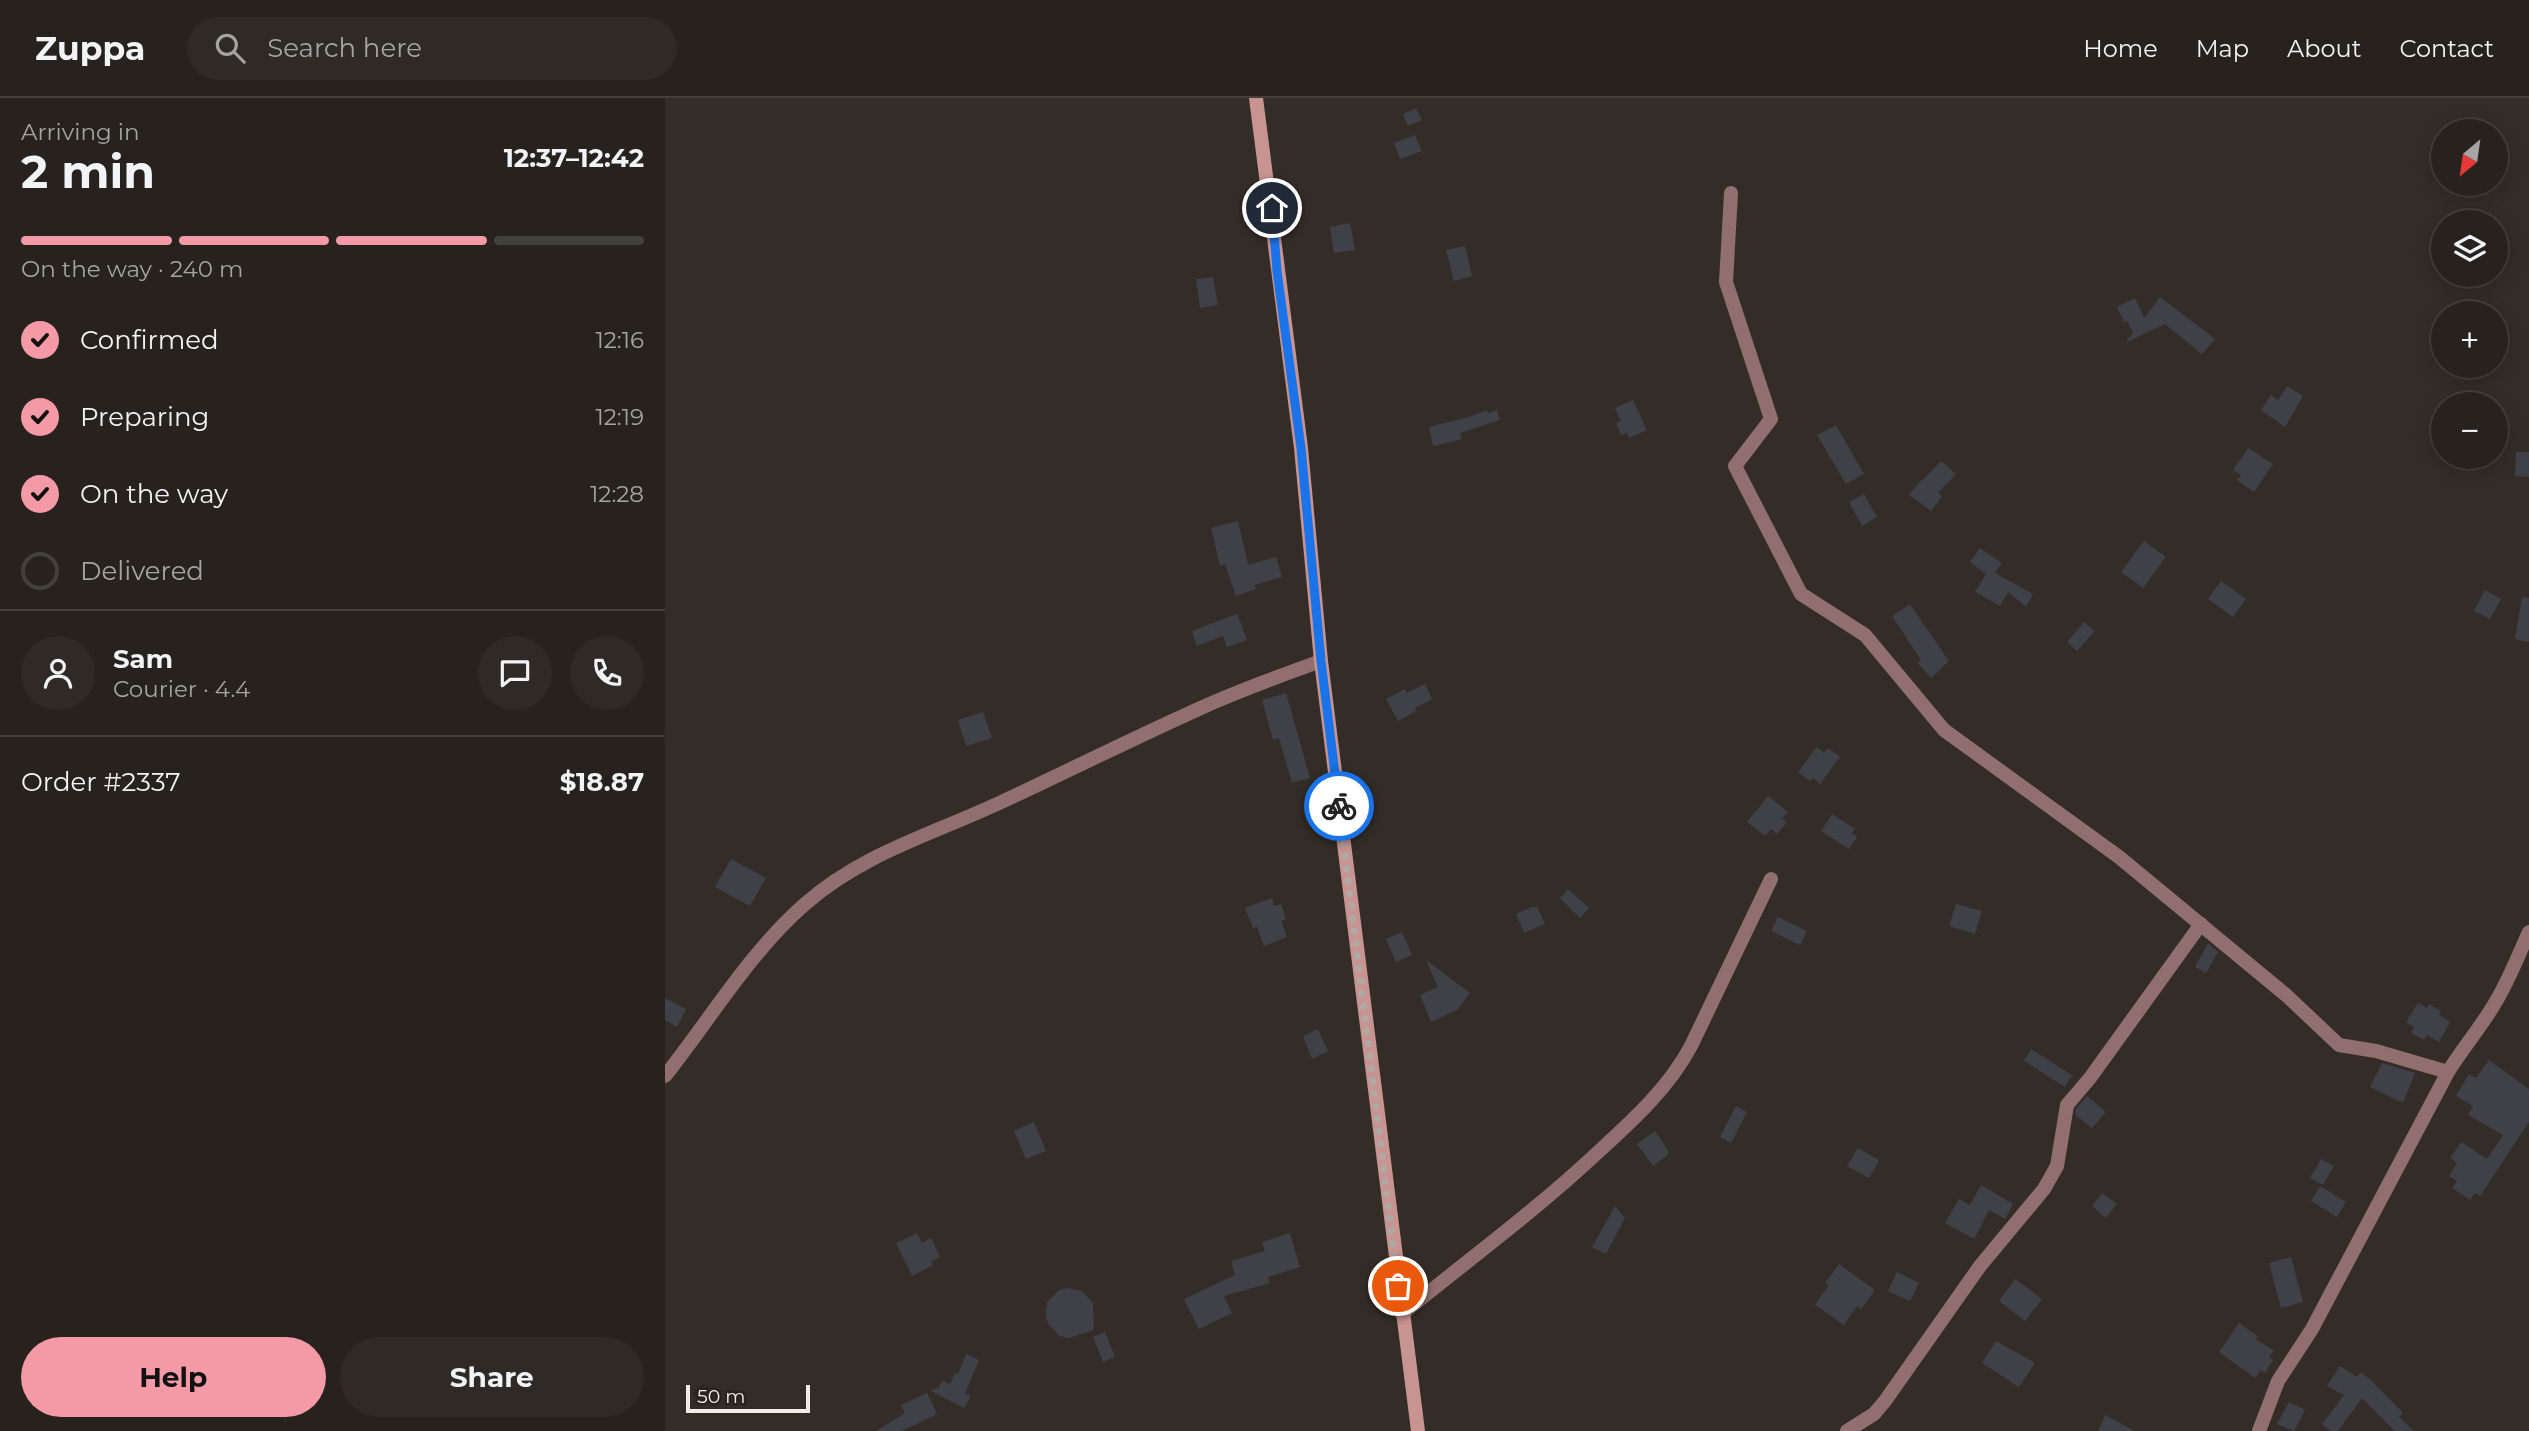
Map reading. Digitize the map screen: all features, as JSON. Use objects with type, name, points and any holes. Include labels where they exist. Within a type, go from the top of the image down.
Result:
[{"type":"main road","points":[[1256,98],[1301,448],[1321,661],[1418,1431]]},
{"type":"street","points":[[1731,193],[1726,282],[1771,419],[1735,466],[1801,594],[1865,635],[1944,730],[2119,857],[2287,995],[2339,1045],[2376,1051],[2448,1072]]},
{"type":"street","points":[[665,1076],[776,933],[804,904],[838,877],[865,860],[993,806],[1205,706],[1321,661]]},
{"type":"street","points":[[1402,1314],[1577,1172],[1661,1091],[1679,1068],[1691,1046],[1772,879]]},
{"type":"street","points":[[1847,1431],[1874,1414],[1885,1401],[1980,1266],[2044,1189],[2057,1166],[2067,1105],[2090,1078],[2201,924]]},
{"type":"street","points":[[2259,1431],[2279,1381],[2312,1329],[2448,1072],[2464,1045],[2494,1006],[2529,932]]},
{"type":"building","points":[[1416,108],[1422,120],[1408,126],[1403,114]]},
{"type":"building","points":[[1415,135],[1422,151],[1400,159],[1394,143]]},
{"type":"building","points":[[1350,223],[1355,250],[1334,253],[1330,227]]},
{"type":"building","points":[[1465,246],[1472,276],[1454,281],[1446,250]]},
{"type":"building","points":[[1213,277],[1218,305],[1200,308],[1196,279]]},
{"type":"building","points":[[2160,297],[2215,339],[2202,354],[2165,324],[2125,343],[2133,333],[2117,307],[2135,298],[2144,318]]},
{"type":"building","points":[[2287,386],[2303,396],[2285,427],[2261,410],[2271,395],[2278,400]]},
{"type":"building","points":[[1633,400],[1647,430],[1629,438],[1627,433],[1621,435],[1616,423],[1621,421],[1615,408]]},
{"type":"building","points":[[1487,410],[1488,413],[1497,410],[1500,420],[1460,433],[1462,439],[1433,446],[1429,427]]},
{"type":"building","points":[[1836,425],[1864,474],[1846,484],[1817,435]]},
{"type":"building","points":[[2248,448],[2273,464],[2254,492],[2237,480],[2241,475],[2233,470]]},
{"type":"building","points":[[2516,452],[2529,452],[2529,477],[2515,476]]},
{"type":"building","points":[[1941,461],[1956,474],[1938,493],[1942,496],[1931,511],[1909,495]]},
{"type":"building","points":[[1864,494],[1877,517],[1862,526],[1849,502]]},
{"type":"building","points":[[1238,521],[1248,565],[1276,557],[1282,577],[1254,585],[1256,589],[1236,596],[1225,564],[1220,566],[1211,528]]},
{"type":"building","points":[[2144,541],[2166,557],[2143,588],[2121,572]]},
{"type":"building","points":[[1980,548],[2002,563],[1995,573],[2033,594],[2026,607],[2008,592],[2000,606],[1975,592],[1986,574],[1970,562]]},
{"type":"building","points":[[2221,581],[2246,599],[2233,617],[2208,599]]},
{"type":"building","points":[[2485,590],[2501,599],[2490,619],[2474,611]]},
{"type":"building","points":[[2522,597],[2529,598],[2529,642],[2515,639]]},
{"type":"building","points":[[1910,604],[1949,661],[1931,678],[1918,663],[1921,660],[1892,616]]},
{"type":"building","points":[[1237,614],[1247,640],[1227,647],[1223,636],[1197,646],[1192,631]]},
{"type":"building","points":[[2084,622],[2095,631],[2077,651],[2067,642]]},
{"type":"building","points":[[1425,684],[1432,699],[1398,721],[1386,699],[1405,689],[1407,693]]},
{"type":"building","points":[[1286,693],[1310,778],[1292,783],[1279,738],[1273,740],[1262,700]]},
{"type":"building","points":[[983,712],[992,738],[966,746],[958,720]]},
{"type":"building","points":[[1817,747],[1824,753],[1828,748],[1840,757],[1820,784],[1813,778],[1810,781],[1798,772]]},
{"type":"building","points":[[1768,796],[1788,812],[1782,819],[1787,822],[1777,834],[1771,829],[1765,836],[1747,822]]},
{"type":"building","points":[[1832,814],[1855,829],[1852,833],[1857,837],[1849,849],[1821,831]]},
{"type":"building","points":[[731,859],[766,878],[750,906],[715,887]]},
{"type":"building","points":[[1568,889],[1589,908],[1580,918],[1560,898]]},
{"type":"building","points":[[1272,898],[1274,906],[1281,904],[1286,919],[1281,921],[1287,937],[1264,946],[1257,927],[1253,928],[1245,908]]},
{"type":"building","points":[[1956,904],[1982,911],[1975,934],[1949,926]]},
{"type":"building","points":[[1537,907],[1545,924],[1524,933],[1516,914]]},
{"type":"building","points":[[1778,917],[1807,931],[1800,945],[1771,931]]},
{"type":"building","points":[[1402,932],[1412,955],[1396,962],[1386,939]]},
{"type":"building","points":[[2208,943],[2218,952],[2206,973],[2195,967]]},
{"type":"building","points":[[1426,960],[1470,993],[1457,1010],[1431,1022],[1420,995],[1438,987]]},
{"type":"building","points":[[665,998],[686,1009],[677,1027],[665,1020]]},
{"type":"building","points":[[2418,1003],[2427,1008],[2429,1004],[2441,1011],[2439,1015],[2450,1022],[2439,1042],[2427,1035],[2424,1040],[2411,1033],[2414,1027],[2406,1022]]},
{"type":"building","points":[[1318,1029],[1328,1051],[1312,1059],[1303,1036]]},
{"type":"building","points":[[2031,1049],[2072,1075],[2065,1087],[2024,1061]]},
{"type":"building","points":[[2489,1060],[2529,1089],[2529,1122],[2480,1196],[2475,1193],[2470,1200],[2452,1188],[2457,1181],[2449,1176],[2457,1163],[2450,1158],[2461,1142],[2487,1159],[2503,1135],[2468,1115],[2473,1106],[2456,1096],[2469,1074],[2476,1078]]},
{"type":"building","points":[[2382,1063],[2415,1073],[2403,1103],[2370,1087]]},
{"type":"building","points":[[2087,1096],[2106,1112],[2092,1128],[2075,1115],[2076,1109]]},
{"type":"building","points":[[1736,1106],[1747,1112],[1731,1143],[1720,1137]]},
{"type":"building","points":[[1034,1122],[1046,1151],[1026,1159],[1014,1131]]},
{"type":"building","points":[[1655,1131],[1668,1150],[1668,1155],[1653,1166],[1637,1144]]},
{"type":"building","points":[[1858,1148],[1879,1160],[1869,1178],[1847,1166]]},
{"type":"building","points":[[2321,1159],[2334,1166],[2323,1185],[2310,1178]]},
{"type":"building","points":[[1981,1185],[2013,1204],[2005,1219],[1989,1210],[1974,1239],[1945,1223],[1959,1199],[1970,1205]]},
{"type":"building","points":[[2320,1186],[2346,1202],[2337,1217],[2311,1201]]},
{"type":"building","points":[[2102,1193],[2117,1204],[2106,1218],[2092,1206]]},
{"type":"building","points":[[1615,1206],[1625,1218],[1606,1254],[1592,1247]]},
{"type":"building","points":[[917,1233],[922,1243],[931,1238],[940,1257],[931,1261],[933,1265],[912,1276],[896,1243]]},
{"type":"building","points":[[1290,1233],[1300,1267],[1268,1277],[1270,1283],[1224,1296],[1232,1313],[1199,1329],[1184,1299],[1235,1275],[1231,1261],[1265,1251],[1262,1242]]},
{"type":"building","points":[[2291,1257],[2303,1302],[2281,1308],[2269,1263]]},
{"type":"building","points":[[1839,1264],[1875,1290],[1861,1309],[1857,1306],[1844,1325],[1815,1305],[1829,1285],[1825,1283]]},
{"type":"building","points":[[1897,1272],[1919,1283],[1910,1301],[1888,1291]]},
{"type":"building","points":[[2015,1279],[2042,1299],[2025,1321],[1999,1301]]},
{"type":"building","points":[[1066,1288],[1082,1291],[1093,1303],[1094,1330],[1068,1338],[1060,1336],[1049,1325],[1046,1318],[1047,1302],[1058,1291]]},
{"type":"building","points":[[2239,1323],[2274,1351],[2269,1357],[2273,1360],[2265,1373],[2261,1370],[2255,1378],[2219,1352]]},
{"type":"building","points":[[1105,1332],[1115,1357],[1103,1362],[1093,1337]]},
{"type":"building","points":[[1996,1341],[2035,1363],[2019,1387],[1982,1363]]},
{"type":"building","points":[[966,1354],[979,1360],[965,1393],[971,1396],[964,1408],[931,1391],[939,1387],[942,1381],[950,1384],[955,1373],[958,1374]]},
{"type":"building","points":[[2340,1366],[2357,1377],[2360,1372],[2371,1380],[2403,1413],[2399,1417],[2414,1431],[2395,1431],[2362,1398],[2338,1431],[2331,1431],[2322,1424],[2344,1395],[2327,1386]]},
{"type":"building","points":[[927,1393],[937,1414],[902,1431],[876,1431],[905,1413],[901,1405]]},
{"type":"building","points":[[2289,1402],[2305,1410],[2294,1431],[2277,1424]]},
{"type":"building","points":[[2105,1415],[2135,1431],[2098,1431]]},
{"type":"way so far","points":[[1339,806],[1398,1286]]},
{"type":"route","points":[[1272,208],[1339,806]]}]
